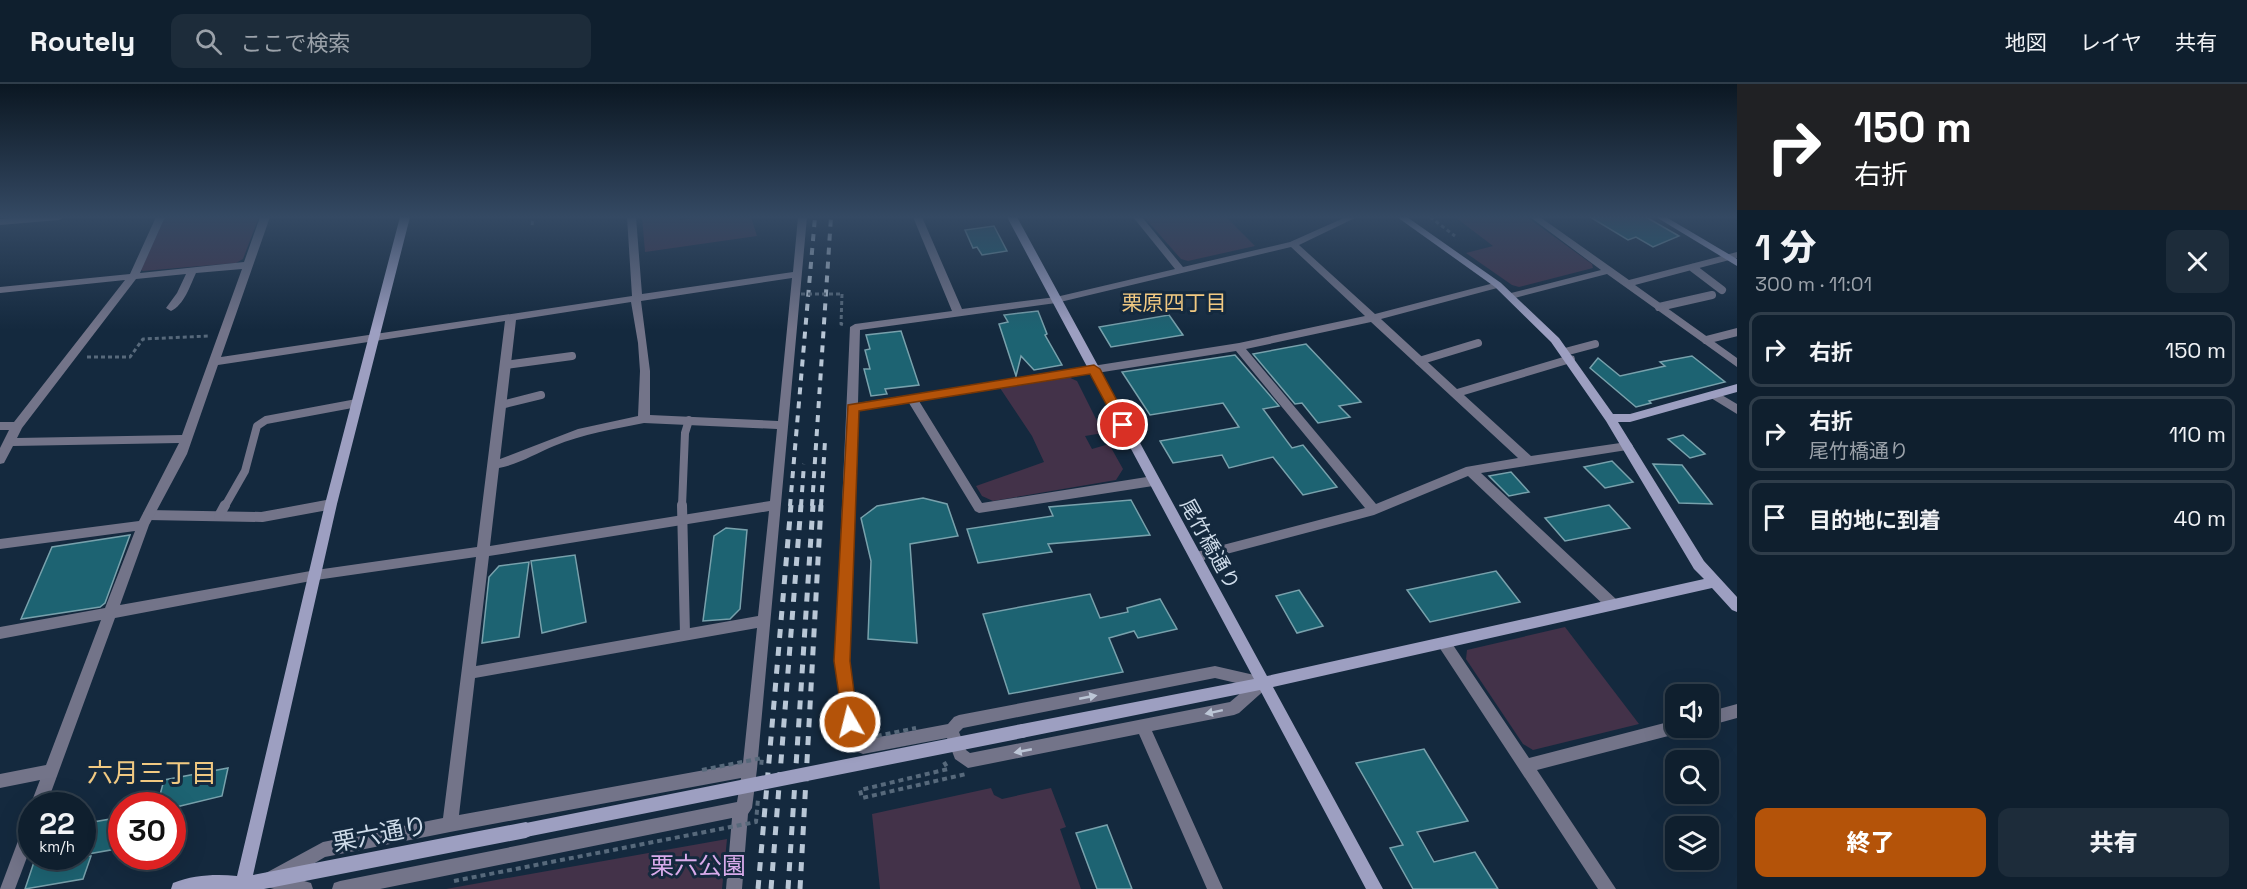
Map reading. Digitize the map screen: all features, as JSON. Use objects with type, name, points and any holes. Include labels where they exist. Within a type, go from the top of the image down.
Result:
[{"type":"street","points":[[0,460],[17,426],[133,276],[143,255]]},
{"type":"street","points":[[43,792],[145,520],[181,454],[252,255]]},
{"type":"street","points":[[241,888],[331,504],[395,255]]},
{"type":"street","points":[[634,255],[636,297],[644,362],[644,419]]},
{"type":"street","points":[[340,889],[744,808],[755,768],[764,621],[800,255]]},
{"type":"street","points":[[933,255],[958,313]]},
{"type":"street","name":"尾竹橋通り","points":[[1032,255],[1374,889]]},
{"type":"street","points":[[1168,255],[1180,269]]},
{"type":"street","points":[[1245,255],[1056,300],[855,327],[842,661],[853,743],[863,747],[952,730],[959,722],[1215,672],[1263,683]]},
{"type":"street","points":[[1304,255],[1527,460]]},
{"type":"street","points":[[1456,255],[1511,296],[1568,355],[1610,418],[1699,565],[1737,606]]},
{"type":"street","points":[[1586,255],[1737,363]]},
{"type":"street","points":[[1627,284],[1734,259]]},
{"type":"street","points":[[0,290],[248,265]]},
{"type":"street","points":[[171,308],[182,294],[192,271]]},
{"type":"street","points":[[1511,296],[1609,271]]},
{"type":"street","points":[[213,362],[798,274]]},
{"type":"street","points":[[853,408],[1239,347],[1372,318],[1498,285]]},
{"type":"street","points":[[450,824],[511,316]]},
{"type":"street","points":[[1239,347],[1374,510]]},
{"type":"street","points":[[1454,394],[1568,355]]},
{"type":"street","points":[[1610,418],[1630,418],[1737,388]]},
{"type":"street","points":[[1715,395],[1737,410]]},
{"type":"street","points":[[912,399],[979,508],[1153,480]]},
{"type":"street","points":[[494,465],[509,462],[549,442],[582,432],[644,419],[782,425]]},
{"type":"street","points":[[0,426],[17,426]]},
{"type":"street","points":[[9,442],[186,439]]},
{"type":"street","points":[[1196,557],[1374,510],[1470,470],[1627,446]]},
{"type":"street","points":[[1470,470],[1612,604]]},
{"type":"street","points":[[0,633],[316,575],[482,552],[776,505]]},
{"type":"street","points":[[0,544],[145,520]]},
{"type":"street","name":"栗六通り","points":[[179,889],[213,882],[241,888],[270,880],[1263,683],[1715,582]]},
{"type":"street","points":[[469,673],[764,621]]},
{"type":"street","points":[[1444,643],[1608,889]]},
{"type":"street","points":[[952,730],[960,754],[968,761],[1234,708],[1263,683]]},
{"type":"street","points":[[1719,716],[1737,711]]},
{"type":"street","points":[[1143,727],[1215,889]]},
{"type":"street","points":[[1525,766],[1665,730]]},
{"type":"street","points":[[270,880],[323,850],[450,824],[755,768]]},
{"type":"street","points":[[0,781],[50,771]]},
{"type":"street","points":[[734,889],[741,809]]},
{"type":"street","points":[[7,889],[18,860]]},
{"type":"street","points":[[270,880],[304,889]]},
{"type":"lane","points":[[1693,268],[1722,290]]},
{"type":"lane","points":[[1659,307],[1712,295]]},
{"type":"lane","points":[[1706,340],[1737,332]]},
{"type":"lane","points":[[1419,361],[1478,344]]},
{"type":"lane","points":[[1568,355],[1595,344]]},
{"type":"lane","points":[[505,365],[572,356]]},
{"type":"lane","points":[[501,405],[541,395]]},
{"type":"lane","points":[[219,516],[245,471],[257,426],[266,420],[357,403]]},
{"type":"lane","points":[[685,634],[681,521],[685,433],[689,420]]},
{"type":"lane","points":[[145,520],[219,516],[262,517],[331,504]]},
{"type":"path","points":[[801,294],[842,294],[842,316]]},
{"type":"path","points":[[71,357],[130,357],[143,339],[223,336]]},
{"type":"path","points":[[858,747],[862,739],[916,728]]},
{"type":"path","points":[[702,770],[762,758],[755,768]]},
{"type":"path","points":[[934,764],[945,762],[948,769],[860,790],[862,798],[966,774]]},
{"type":"path","points":[[454,881],[756,822],[757,800],[768,797]]},
{"type":"green space","points":[[148,255],[245,255],[243,259],[236,263],[141,270]]},
{"type":"green space","points":[[1177,255],[1217,255],[1188,261],[1181,259]]},
{"type":"green space","points":[[1468,255],[1579,255],[1592,264],[1593,268],[1519,287],[1512,285]]},
{"type":"green space","points":[[1066,376],[1077,381],[1103,433],[1085,436],[1092,449],[1109,444],[1123,469],[1116,480],[993,501],[982,496],[976,486],[1044,462],[1032,436],[1000,388]]},
{"type":"green space","points":[[1565,627],[1639,724],[1533,750],[1523,744],[1466,659],[1467,650]]},
{"type":"green space","points":[[991,788],[994,795],[1002,799],[1051,788],[1066,827],[1060,829],[1081,889],[880,889],[872,814]]},
{"type":"green space","name":"栗六公園","points":[[727,839],[722,889],[446,889]]},
{"type":"building","points":[[1038,311],[1047,334],[1045,335],[1062,365],[1034,370],[1021,356],[1016,376],[999,324],[1008,322],[1004,315]]},
{"type":"building","points":[[1169,315],[1183,335],[1111,347],[1099,327]]},
{"type":"building","points":[[901,331],[919,385],[885,389],[887,394],[871,396],[864,369],[870,369],[865,350],[870,349],[866,335]]},
{"type":"building","points":[[1306,344],[1361,402],[1339,406],[1350,417],[1318,423],[1302,403],[1295,404],[1253,354]]},
{"type":"building","points":[[1235,355],[1279,406],[1263,409],[1292,448],[1303,445],[1337,487],[1303,495],[1273,457],[1229,468],[1222,455],[1173,463],[1160,441],[1239,427],[1223,403],[1150,415],[1122,372]]},
{"type":"building","points":[[1692,356],[1725,382],[1649,401],[1651,403],[1636,407],[1590,368],[1598,358],[1620,376],[1665,366],[1660,362]]},
{"type":"building","points":[[1683,435],[1705,454],[1690,458],[1668,439]]},
{"type":"building","points":[[1612,461],[1633,482],[1605,488],[1584,467]]},
{"type":"building","points":[[1653,464],[1682,465],[1712,504],[1679,503]]},
{"type":"building","points":[[1511,472],[1529,492],[1509,496],[1489,476]]},
{"type":"building","points":[[923,498],[947,504],[958,536],[910,544],[917,643],[868,639],[871,561],[861,518],[877,506]]},
{"type":"building","points":[[1131,500],[1150,535],[1048,544],[1052,552],[978,563],[967,529],[1053,516],[1049,507]]},
{"type":"building","points":[[1609,505],[1630,528],[1565,541],[1545,518]]},
{"type":"building","points":[[726,528],[747,530],[740,609],[730,619],[703,621],[714,536]]},
{"type":"building","points":[[130,535],[105,603],[100,607],[21,619],[52,547]]},
{"type":"building","points":[[575,555],[586,622],[542,633],[531,561]]},
{"type":"building","points":[[529,562],[519,637],[482,643],[489,577],[499,566]]},
{"type":"building","points":[[1496,571],[1520,602],[1430,622],[1407,590]]},
{"type":"building","points":[[1299,590],[1323,626],[1297,633],[1276,596]]},
{"type":"building","points":[[1090,594],[1100,618],[1128,612],[1127,608],[1160,599],[1177,629],[1138,638],[1134,631],[1109,638],[1123,672],[1009,694],[983,614]]},
{"type":"building","points":[[1424,749],[1468,821],[1417,832],[1434,862],[1475,852],[1498,889],[1413,889],[1390,848],[1403,845],[1356,763]]},
{"type":"building","points":[[228,768],[222,796],[186,805],[186,792],[161,792],[164,780]]},
{"type":"building","points":[[108,819],[108,850],[96,853],[96,822]]},
{"type":"building","points":[[1107,825],[1132,889],[1097,889],[1076,833]]},
{"type":"building","points":[[31,870],[86,870],[83,879],[25,889]]},
{"type":"railway","points":[[790,506],[812,255]]},
{"type":"railway","points":[[812,506],[829,255]]},
{"type":"railway","points":[[821,506],[825,441]]},
{"type":"railway","points":[[801,506],[804,464]]},
{"type":"railway","points":[[758,889],[791,505]]},
{"type":"railway","points":[[771,889],[801,505]]},
{"type":"railway","points":[[788,889],[813,505]]},
{"type":"railway","points":[[800,889],[821,505]]},
{"type":"district","name":"栗原四丁目","points":[[1174,303]]},
{"type":"district","name":"六月三丁目","points":[[152,773]]},
{"type":"route","points":[[850,722],[842,661],[853,408],[1094,369],[1123,425]]}]
